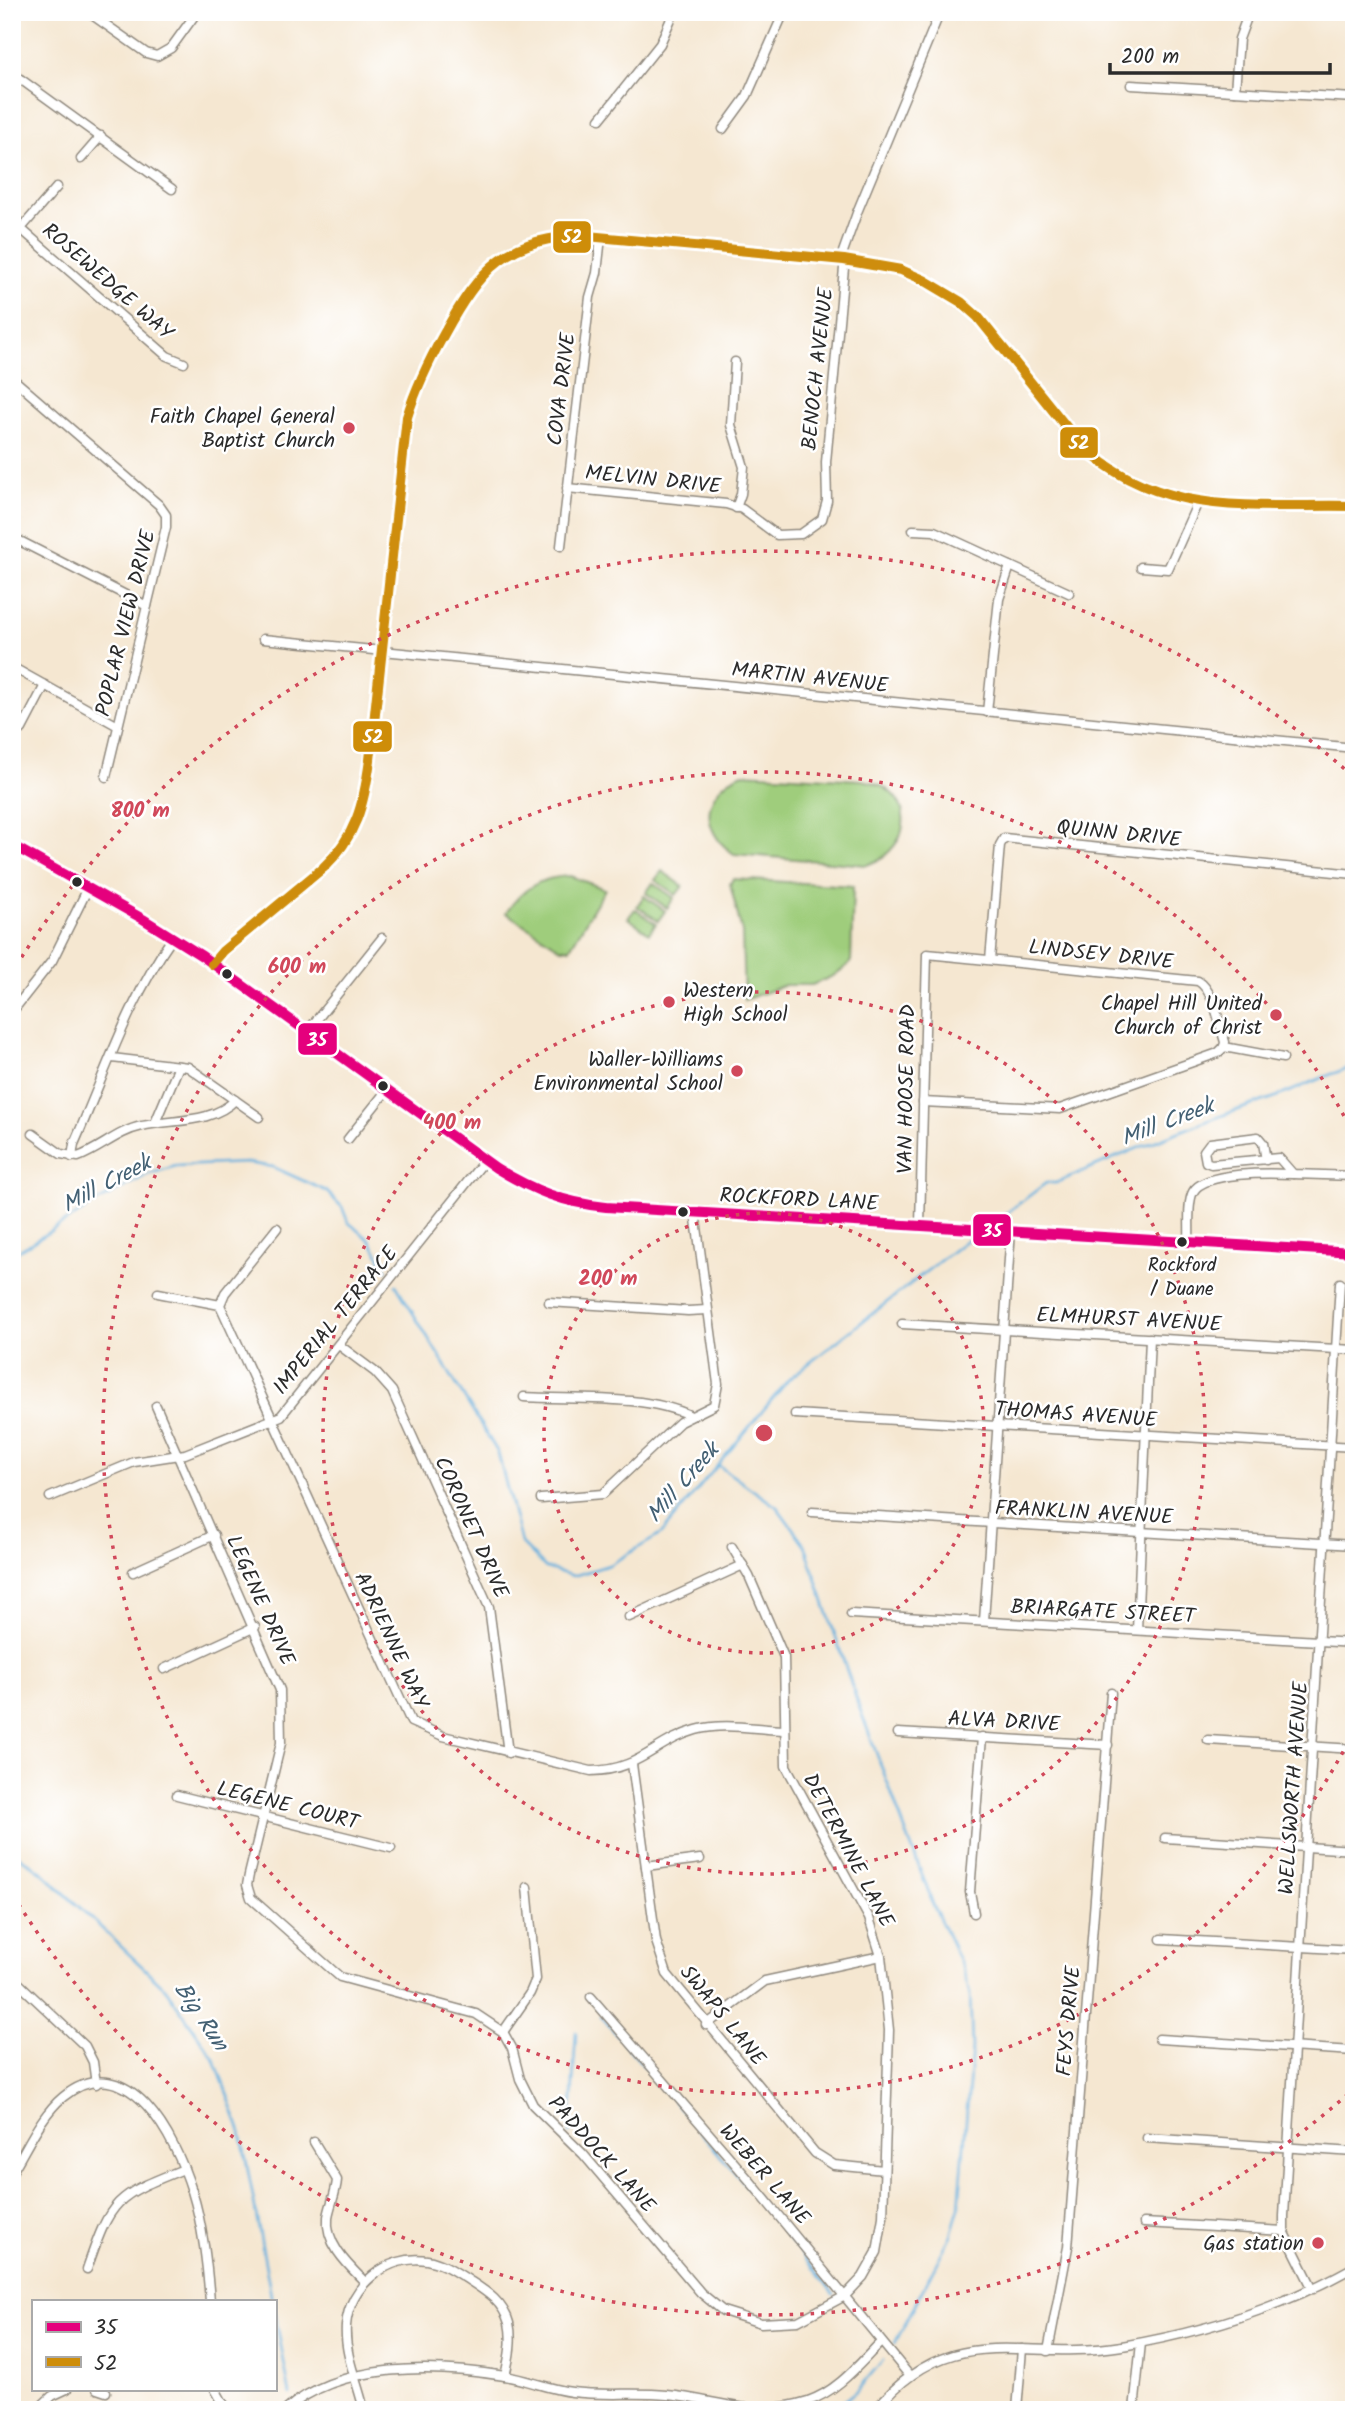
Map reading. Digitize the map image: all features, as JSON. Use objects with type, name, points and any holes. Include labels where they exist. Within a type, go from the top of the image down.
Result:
[{"type":"main road","name":"ROCKFORD LANE","points":[[12,845],[173,937],[485,1160],[528,1186],[563,1200],[695,1212],[1354,1252]]},
{"type":"street","points":[[88,12],[146,53],[157,56],[171,48],[197,12]]},
{"type":"street","points":[[600,119],[660,44],[674,12]]},
{"type":"street","points":[[723,129],[747,96],[785,12]]},
{"type":"street","name":"BENOCH AVENUE","points":[[736,508],[747,513],[771,533],[786,537],[813,528],[826,509],[825,462],[843,252],[872,173],[940,12]]},
{"type":"street","points":[[1235,91],[1239,39],[1249,12]]},
{"type":"street","points":[[12,73],[172,189]]},
{"type":"street","points":[[1131,85],[1354,97]]},
{"type":"street","points":[[81,159],[101,136]]},
{"type":"street","points":[[12,239],[57,187]]},
{"type":"street","name":"ROSEWEDGE WAY","points":[[12,221],[167,356],[184,363]]},
{"type":"street","points":[[212,964],[223,951],[323,868],[351,836],[366,794],[404,434],[413,399],[434,352],[470,288],[500,258],[529,243],[554,236],[601,237],[844,260],[901,270],[961,302],[991,331],[1073,436],[1095,458],[1123,477],[1155,492],[1198,502],[1353,506],[1354,483]]},
{"type":"street","name":"COVA DRIVE","points":[[561,546],[601,237]]},
{"type":"street","points":[[735,362],[731,425],[744,467],[741,494],[736,508]]},
{"type":"street","name":"POPLAR VIEW DRIVE","points":[[12,377],[164,511],[166,527],[106,777]]},
{"type":"street","name":"MELVIN DRIVE","points":[[567,488],[726,504],[736,508]]},
{"type":"street","points":[[1141,567],[1168,569],[1198,502]]},
{"type":"street","points":[[913,530],[934,531],[1069,593]]},
{"type":"street","points":[[12,537],[147,606]]},
{"type":"street","points":[[987,712],[999,599],[1010,566]]},
{"type":"street","name":"MARTIN AVENUE","points":[[263,639],[1354,748]]},
{"type":"street","points":[[12,667],[118,726]]},
{"type":"street","points":[[22,729],[45,685]]},
{"type":"street","name":"QUINN DRIVE","points":[[990,960],[1001,839],[1354,874]]},
{"type":"street","points":[[12,1012],[52,961],[88,888]]},
{"type":"street","points":[[72,1157],[74,1144],[112,1058],[122,1024],[173,937]]},
{"type":"street","points":[[307,1032],[382,938]]},
{"type":"street","name":"LINDSEY DRIVE","points":[[927,954],[1198,981],[1205,986],[1225,1042],[1224,1047]]},
{"type":"street","name":"VAN HOOSE ROAD","points":[[920,1225],[927,954]]},
{"type":"street","points":[[923,1102],[1060,1109],[1218,1053],[1224,1047],[1283,1058]]},
{"type":"street","points":[[112,1058],[191,1069],[259,1117]]},
{"type":"street","points":[[155,1123],[179,1066]]},
{"type":"street","points":[[348,1139],[387,1090]]},
{"type":"street","points":[[33,1134],[72,1157],[86,1154],[124,1132],[155,1123],[205,1116],[225,1109],[235,1100]]},
{"type":"street","points":[[1266,1160],[1263,1143],[1258,1138],[1210,1143],[1204,1151],[1206,1163],[1212,1164],[1266,1160],[1279,1158],[1293,1174]]},
{"type":"street","points":[[1354,1144],[1354,1155]]},
{"type":"street","name":"IMPERIAL TERRACE","points":[[50,1497],[134,1462],[178,1455],[225,1440],[273,1419],[286,1409],[485,1160]]},
{"type":"street","points":[[1189,1241],[1192,1193],[1200,1184],[1209,1180],[1264,1173],[1354,1176]]},
{"type":"street","points":[[541,1499],[603,1494],[680,1422],[711,1408],[717,1398],[695,1212]]},
{"type":"street","points":[[158,1293],[220,1305],[225,1293],[277,1228]]},
{"type":"street","points":[[984,1621],[1011,1230]]},
{"type":"street","name":"WELLSWORTH AVENUE","points":[[1283,2231],[1340,1283]]},
{"type":"street","points":[[550,1302],[707,1310]]},
{"type":"street","name":"ADRIENNE WAY","points":[[220,1305],[407,1718],[428,1732],[591,1771],[610,1771],[632,1764],[696,1730],[717,1727],[784,1730]]},
{"type":"street","name":"ELMHURST AVENUE","points":[[902,1324],[1354,1350]]},
{"type":"street","points":[[1136,1630],[1150,1338]]},
{"type":"street","name":"CORONET DRIVE","points":[[339,1345],[375,1372],[392,1391],[489,1607],[498,1657],[508,1753]]},
{"type":"street","points":[[524,1397],[633,1403],[678,1410],[691,1416]]},
{"type":"street","name":"LEGENE DRIVE","points":[[156,1406],[276,1675],[282,1709],[279,1755],[264,1816]]},
{"type":"street","name":"THOMAS AVENUE","points":[[795,1414],[1354,1447]]},
{"type":"street","name":"FRANKLIN AVENUE","points":[[811,1512],[1354,1545]]},
{"type":"street","points":[[133,1572],[214,1535]]},
{"type":"street","name":"DETERMINE LANE","points":[[732,1547],[743,1565],[784,1657],[786,1766],[869,1918],[881,1956],[889,2030],[883,2217],[877,2252],[863,2277],[845,2296]]},
{"type":"street","points":[[628,1616],[743,1565]]},
{"type":"street","name":"BRIARGATE STREET","points":[[851,1614],[1354,1643]]},
{"type":"street","points":[[164,1669],[255,1627]]},
{"type":"street","name":"FEYS DRIVE","points":[[1048,2351],[1068,2247],[1111,1693]]},
{"type":"street","name":"ALVA DRIVE","points":[[898,1733],[1108,1745]]},
{"type":"street","points":[[974,1913],[970,1892],[982,1737]]},
{"type":"street","points":[[1208,1740],[1354,1749]]},
{"type":"street","name":"SWAPS LANE","points":[[632,1764],[662,1965],[676,1988],[823,2159],[845,2168],[884,2170]]},
{"type":"street","name":"LEGENE COURT","points":[[177,1795],[391,1848]]},
{"type":"street","points":[[264,1816],[249,1875],[248,1892],[325,1967],[350,1982],[476,2014],[503,2032],[525,2002],[536,1979],[527,1887]]},
{"type":"street","points":[[1165,1838],[1354,1850]]},
{"type":"street","points":[[646,1866],[700,1859]]},
{"type":"street","points":[[1161,1939],[1354,1950]]},
{"type":"street","points":[[706,2025],[765,1981],[881,1956]]},
{"type":"street","points":[[12,1977],[85,2046],[93,2062],[96,2084]]},
{"type":"street","name":"WEBER LANE","points":[[591,1997],[909,2375]]},
{"type":"street","name":"PADDOCK LANE","points":[[503,2032],[513,2048],[520,2079],[533,2105],[583,2154],[712,2304],[741,2319],[773,2324],[807,2319],[845,2296]]},
{"type":"street","points":[[1159,2039],[1354,2051]]},
{"type":"street","points":[[12,2172],[50,2111],[64,2096],[96,2084],[118,2085],[147,2103],[177,2152],[193,2192],[205,2250],[211,2300]]},
{"type":"street","points":[[1147,2138],[1354,2152]]},
{"type":"street","points":[[313,2142],[337,2180],[328,2221],[332,2239],[342,2257],[365,2283]]},
{"type":"street","points":[[87,2269],[104,2219],[112,2209],[143,2185],[184,2169]]},
{"type":"street","points":[[1144,2222],[1283,2231],[1313,2289]]},
{"type":"street","points":[[364,2410],[349,2357],[346,2326],[353,2301],[365,2283],[396,2263],[429,2260],[446,2266],[488,2292],[503,2309],[509,2324],[511,2340],[505,2376]]},
{"type":"street","points":[[875,2410],[909,2375],[941,2358],[963,2351],[989,2347],[1088,2351],[1141,2343],[1253,2315],[1313,2289],[1354,2267]]},
{"type":"street","points":[[286,2410],[319,2390],[356,2377],[435,2371],[505,2376],[572,2392],[669,2395],[725,2407],[779,2408],[808,2401],[833,2388],[881,2342]]},
{"type":"street","points":[[1134,2410],[1141,2343]]},
{"type":"street","points":[[1017,2410],[1022,2349]]},
{"type":"street","points":[[37,2410],[52,2396],[65,2390]]},
{"type":"street","points":[[100,2390],[106,2392]]},
{"type":"street","points":[[216,2390],[227,2410]]},
{"type":"green space","points":[[743,773],[861,780],[879,785],[892,794],[900,805],[902,832],[895,845],[867,865],[734,854],[714,833],[710,810],[719,789]]},
{"type":"green space","points":[[662,871],[683,886],[676,895],[655,880]]},
{"type":"green space","points":[[570,876],[605,889],[570,948],[561,948],[506,913],[519,897],[533,886],[550,879]]},
{"type":"green space","points":[[733,879],[853,886],[851,963],[833,976],[812,985],[785,985],[744,1000],[742,932],[730,884]]},
{"type":"green space","points":[[653,883],[674,898],[667,908],[646,893]]},
{"type":"green space","points":[[644,896],[665,911],[658,921],[637,906]]},
{"type":"green space","points":[[635,909],[656,924],[649,933],[628,918]]},
{"type":"waterway","name":"Mill Creek","points":[[1000,1218],[1046,1183],[1056,1183],[1162,1138],[1354,1067]]},
{"type":"waterway","name":"Mill Creek","points":[[12,1255],[97,1202],[149,1174],[176,1166],[247,1163],[273,1167],[326,1191],[342,1207],[348,1222],[370,1240],[387,1270]]},
{"type":"waterway","name":"Mill Creek","points":[[396,1285],[498,1453],[521,1543],[546,1568],[573,1576],[609,1565],[660,1535],[789,1379],[969,1238]]},
{"type":"waterway","points":[[719,1466],[777,1507],[805,1545],[858,1704],[934,1907],[962,1966],[970,1994],[972,2047],[959,2208],[951,2235],[895,2343]]},
{"type":"waterway","name":"Big Run","points":[[12,1851],[42,1872],[166,1989],[215,2060],[241,2132],[272,2300]]},
{"type":"waterway","points":[[601,2016],[743,2182],[834,2294]]},
{"type":"waterway","points":[[570,2133],[576,2032]]},
{"type":"waterway","name":"Big Run","points":[[276,2319],[290,2394]]},
{"type":"waterway","points":[[833,2410],[857,2391],[883,2360]]},
{"type":"transit line","name":"52","points":[[212,964],[223,951],[323,868],[343,844],[357,819],[370,760],[407,417],[428,364],[457,311],[484,275],[516,250],[560,237],[587,236],[844,260],[901,270],[961,302],[978,317],[1080,444],[1110,468],[1142,485],[1175,496],[1209,502],[1354,506]]},
{"type":"transit line","name":"35","points":[[12,845],[143,919],[202,956],[496,1168],[522,1183],[562,1199],[606,1207],[1354,1252]]},
{"type":"place","name":"Faith Chapel General Baptist Church","points":[[349,428]]},
{"type":"place","name":"Western High School","points":[[669,1002]]},
{"type":"place","name":"Chapel Hill United Church of Christ","points":[[1276,1015]]},
{"type":"place","name":"Waller-Williams Environmental School","points":[[737,1071]]},
{"type":"place","name":"Rockford / Duane","points":[[1182,1242]]},
{"type":"place","name":"Gas station","points":[[1318,2243]]}]
